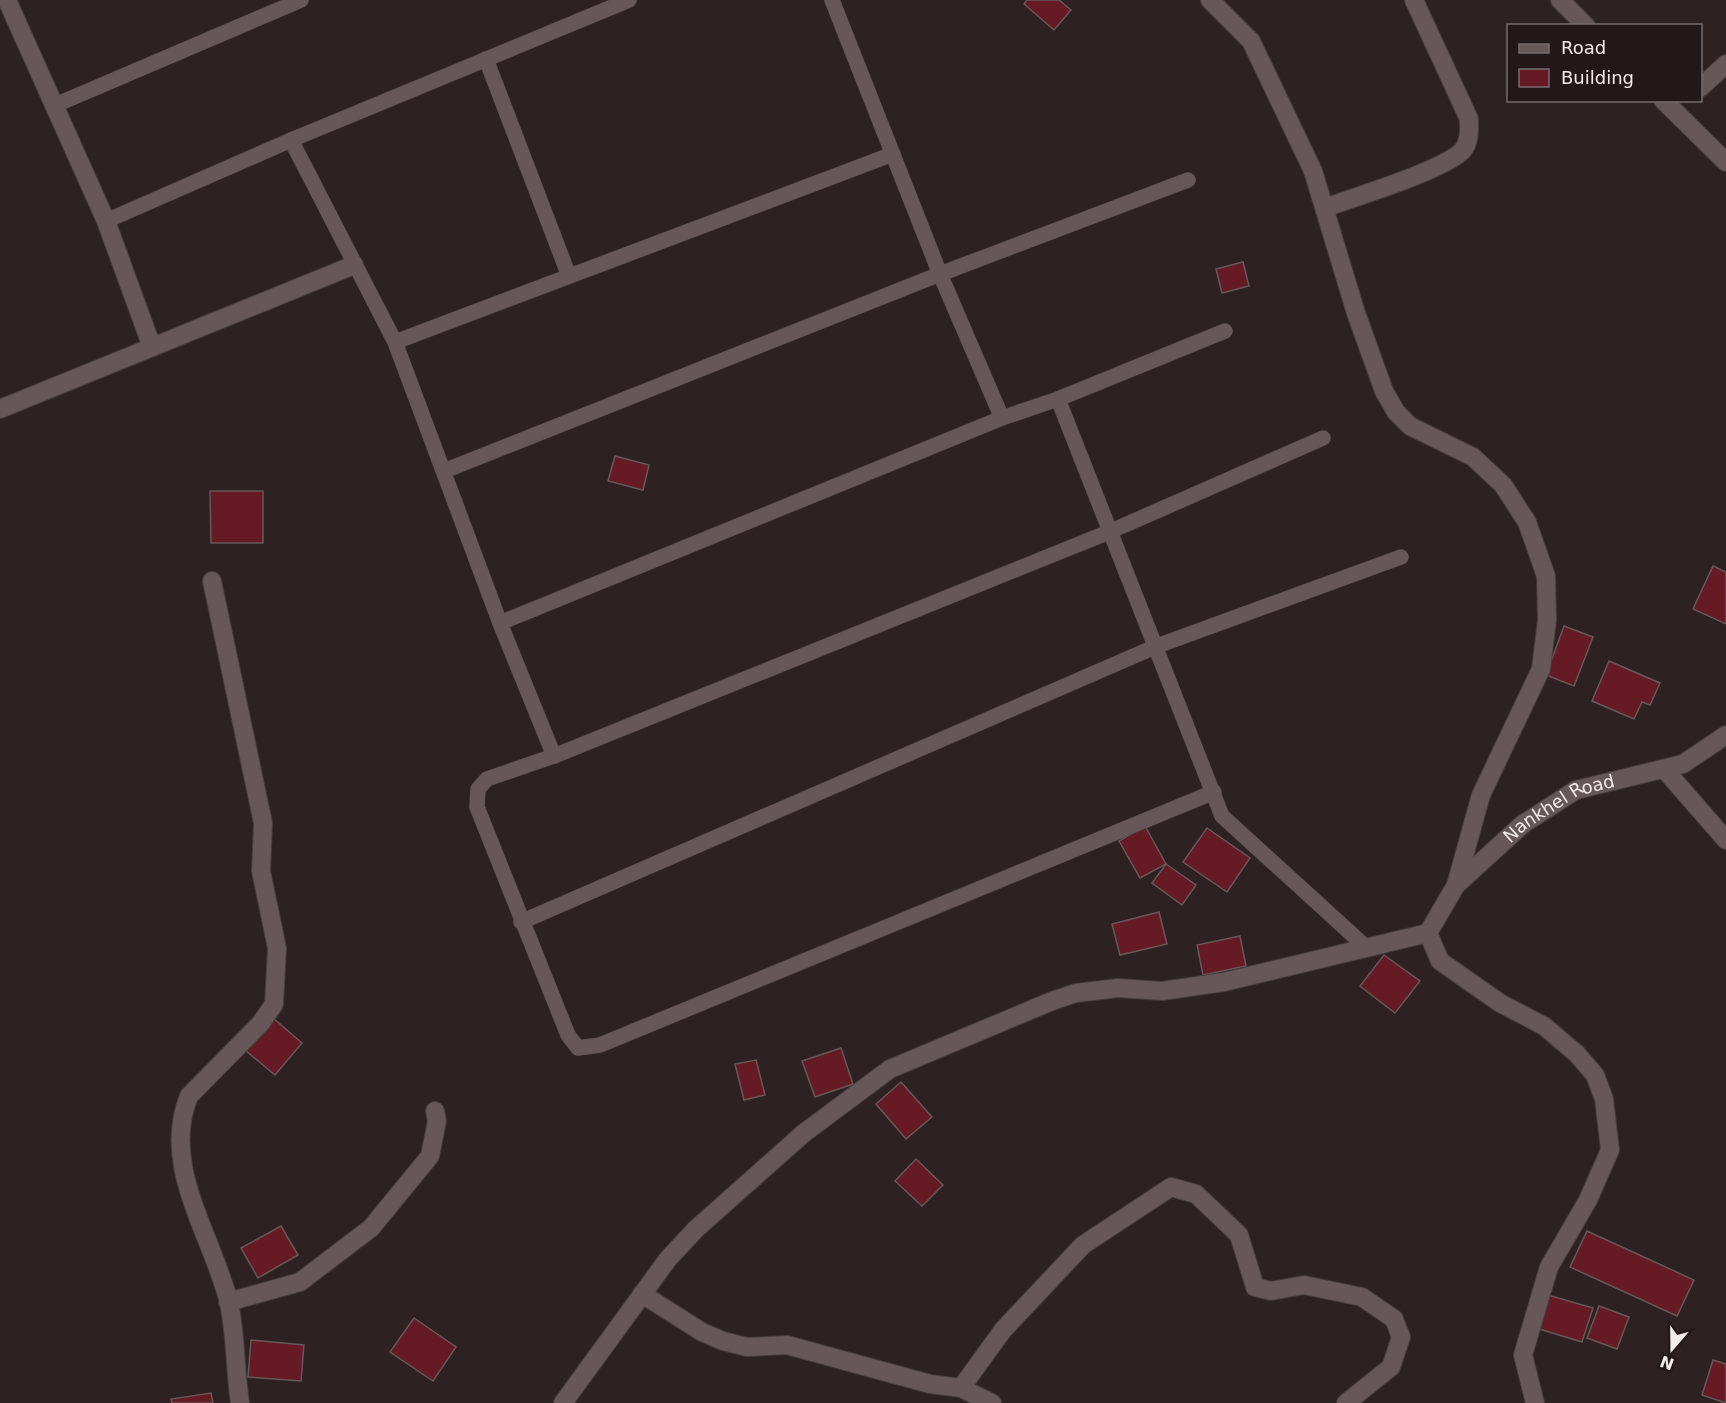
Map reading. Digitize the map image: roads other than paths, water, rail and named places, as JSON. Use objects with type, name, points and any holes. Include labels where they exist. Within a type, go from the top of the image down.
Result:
[{"type":"street","points":[[7,0],[106,221],[152,347]]},
{"type":"street","points":[[1210,0],[1251,41],[1313,171],[1356,313],[1384,391],[1392,405],[1410,426],[1473,457],[1503,485],[1527,522],[1546,576],[1548,620],[1541,669],[1480,795],[1456,885]]},
{"type":"street","points":[[1325,208],[1431,169],[1462,151],[1469,137],[1469,119],[1414,0]]},
{"type":"street","points":[[1560,0],[1584,24]]},
{"type":"street","points":[[1702,87],[1726,64]]},
{"type":"street","points":[[1675,104],[1726,162]]},
{"type":"street","points":[[0,409],[354,265]]},
{"type":"street","points":[[212,582],[263,823],[261,871],[277,948],[273,1004],[261,1023],[189,1096],[185,1104],[180,1155],[228,1302],[240,1403]]},
{"type":"street","name":"Nankhel Road","points":[[1428,933],[1456,885],[1523,824],[1576,790],[1683,764],[1726,735]]},
{"type":"street","points":[[1665,770],[1726,840]]},
{"type":"street","points":[[563,1403],[668,1259],[704,1222],[804,1132],[890,1069],[1076,993],[1118,988],[1162,991],[1224,982],[1428,933],[1440,962],[1500,1003],[1544,1026],[1577,1054],[1595,1075],[1604,1099],[1610,1150],[1588,1200],[1549,1267],[1525,1344],[1523,1355],[1535,1403]]},
{"type":"street","points":[[228,1302],[300,1282],[371,1228],[430,1156],[436,1121],[435,1111]]},
{"type":"street","points":[[961,1388],[1003,1330],[1083,1245],[1171,1187],[1196,1194],[1239,1235],[1255,1287],[1271,1291],[1304,1286],[1362,1297],[1394,1319],[1401,1337],[1391,1367],[1346,1403]]},
{"type":"street","points":[[642,1294],[702,1332],[723,1341],[747,1347],[787,1345],[930,1384],[961,1388],[992,1403]]},
{"type":"lane","points":[[53,106],[301,0]]},
{"type":"lane","points":[[106,221],[291,140],[629,0]]},
{"type":"lane","points":[[837,2],[940,274],[1002,418]]},
{"type":"lane","points":[[486,59],[568,276]]},
{"type":"lane","points":[[291,140],[395,342],[500,623],[555,756]]},
{"type":"lane","points":[[395,342],[893,154]]},
{"type":"lane","points":[[444,471],[940,274],[1188,180]]},
{"type":"lane","points":[[500,623],[1002,418],[1058,399],[1225,331]]},
{"type":"lane","points":[[1058,399],[1222,816],[1367,948]]},
{"type":"lane","points":[[1214,792],[600,1045],[578,1048],[568,1035],[477,807],[478,789],[487,779],[555,756],[1109,532],[1323,438]]},
{"type":"lane","points":[[521,922],[1157,646],[1401,557]]}]
